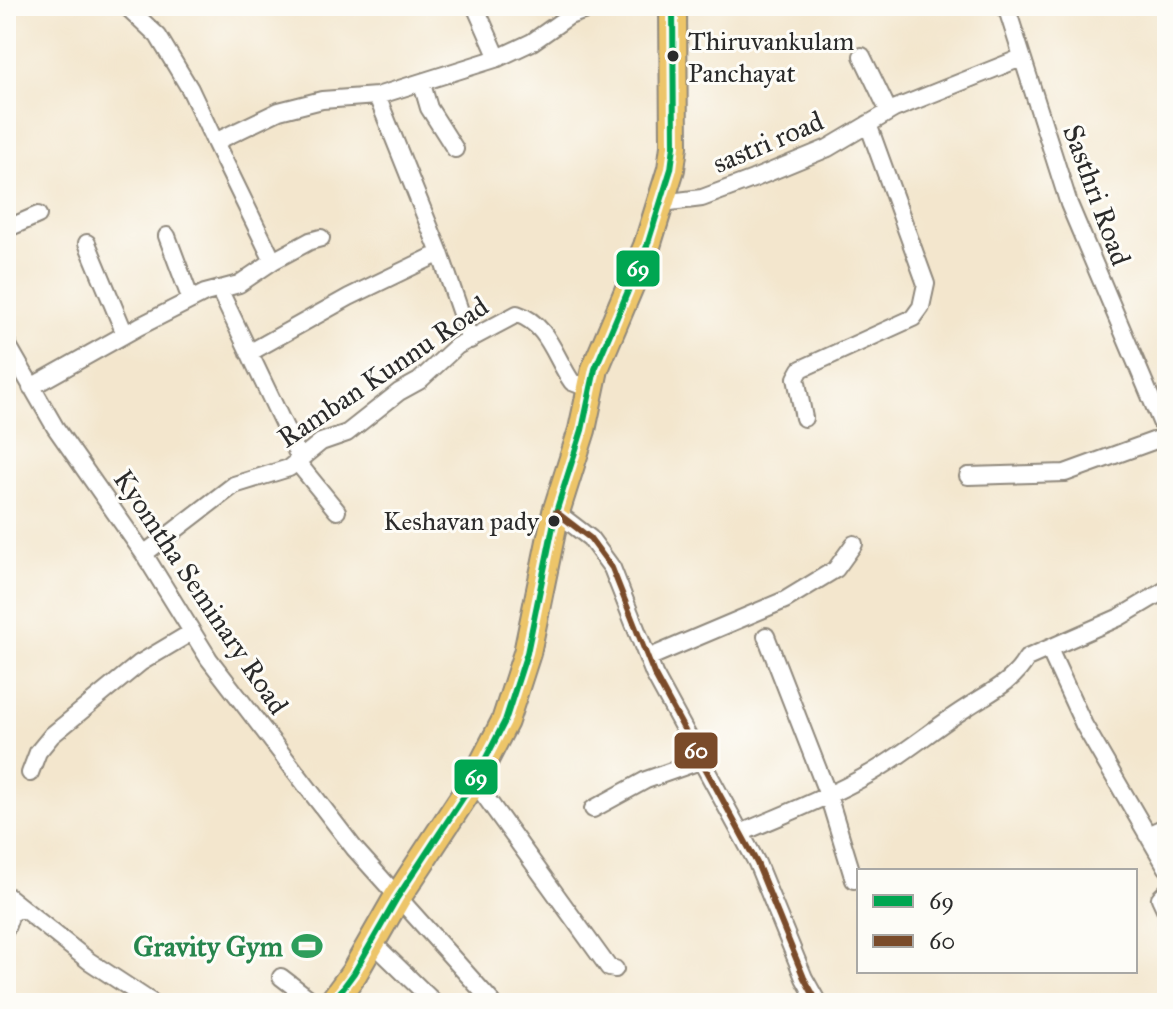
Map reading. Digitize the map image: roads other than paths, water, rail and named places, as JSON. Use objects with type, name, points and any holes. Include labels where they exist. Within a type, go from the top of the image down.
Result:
[{"type":"highway","points":[[332,1003],[474,781],[505,721],[527,653],[556,512],[582,430],[590,389],[603,348],[662,203],[674,146],[673,6]]},
{"type":"street","points":[[126,6],[158,36],[190,89],[273,261]]},
{"type":"street","points":[[475,6],[498,58]]},
{"type":"street","points":[[215,142],[279,111],[322,100],[377,96],[498,58],[532,42],[569,16],[597,6]]},
{"type":"street","name":"Sasthri Road","points":[[1006,6],[1069,204],[1163,416],[1167,436]]},
{"type":"street","points":[[862,56],[889,112]]},
{"type":"street","name":"sastri road","points":[[662,203],[702,198],[753,179],[828,148],[889,112],[1021,58]]},
{"type":"street","points":[[422,84],[429,108],[455,149]]},
{"type":"street","points":[[377,96],[440,253],[470,340]]},
{"type":"street","points":[[804,418],[796,378],[801,369],[913,318],[921,307],[926,284],[868,124]]},
{"type":"street","points":[[6,229],[38,215]]},
{"type":"street","points":[[167,236],[191,300]]},
{"type":"street","points":[[31,387],[191,300],[239,284],[273,261],[321,238]]},
{"type":"street","points":[[87,243],[125,334]]},
{"type":"street","points":[[249,353],[340,302],[440,253]]},
{"type":"street","points":[[219,289],[298,460],[337,511]]},
{"type":"street","name":"Ramban Kunnu Road","points":[[144,554],[234,485],[289,468],[321,442],[347,433],[399,392],[419,381],[457,346],[517,314],[527,317],[548,338],[572,382],[590,389]]},
{"type":"street","name":"Kyomtha Seminary Road","points":[[6,342],[55,427],[144,554],[192,632],[238,697],[354,848],[493,1003]]},
{"type":"street","points":[[968,476],[1065,473],[1167,436]]},
{"type":"street","points":[[556,512],[590,538],[612,568],[648,658],[700,761],[757,863],[804,978],[818,1003]]},
{"type":"street","points":[[648,658],[785,600],[836,569],[854,544]]},
{"type":"street","points":[[741,833],[863,778],[905,753],[963,709],[1006,683],[1027,658],[1120,617],[1167,589]]},
{"type":"street","points":[[30,773],[38,752],[52,735],[140,663],[192,632]]},
{"type":"street","points":[[766,636],[828,795],[854,880]]},
{"type":"street","points":[[1049,649],[1084,725],[1167,868]]},
{"type":"street","points":[[593,809],[646,780],[700,761]]},
{"type":"street","points":[[474,781],[609,968],[615,969]]},
{"type":"street","points":[[1147,835],[1167,826]]},
{"type":"street","points":[[1167,891],[1160,898],[1167,913]]},
{"type":"street","points":[[6,895],[89,961],[153,1003]]},
{"type":"street","points":[[6,928],[11,914],[21,908]]},
{"type":"street","points":[[372,942],[435,1003]]},
{"type":"street","points":[[281,977],[315,1003]]},
{"type":"place","name":"Thiruvankulam Panchayat","points":[[673,56]]},
{"type":"place","name":"Keshavan pady","points":[[554,521]]},
{"type":"place","name":"Gravity Gym","points":[[307,946]]}]
